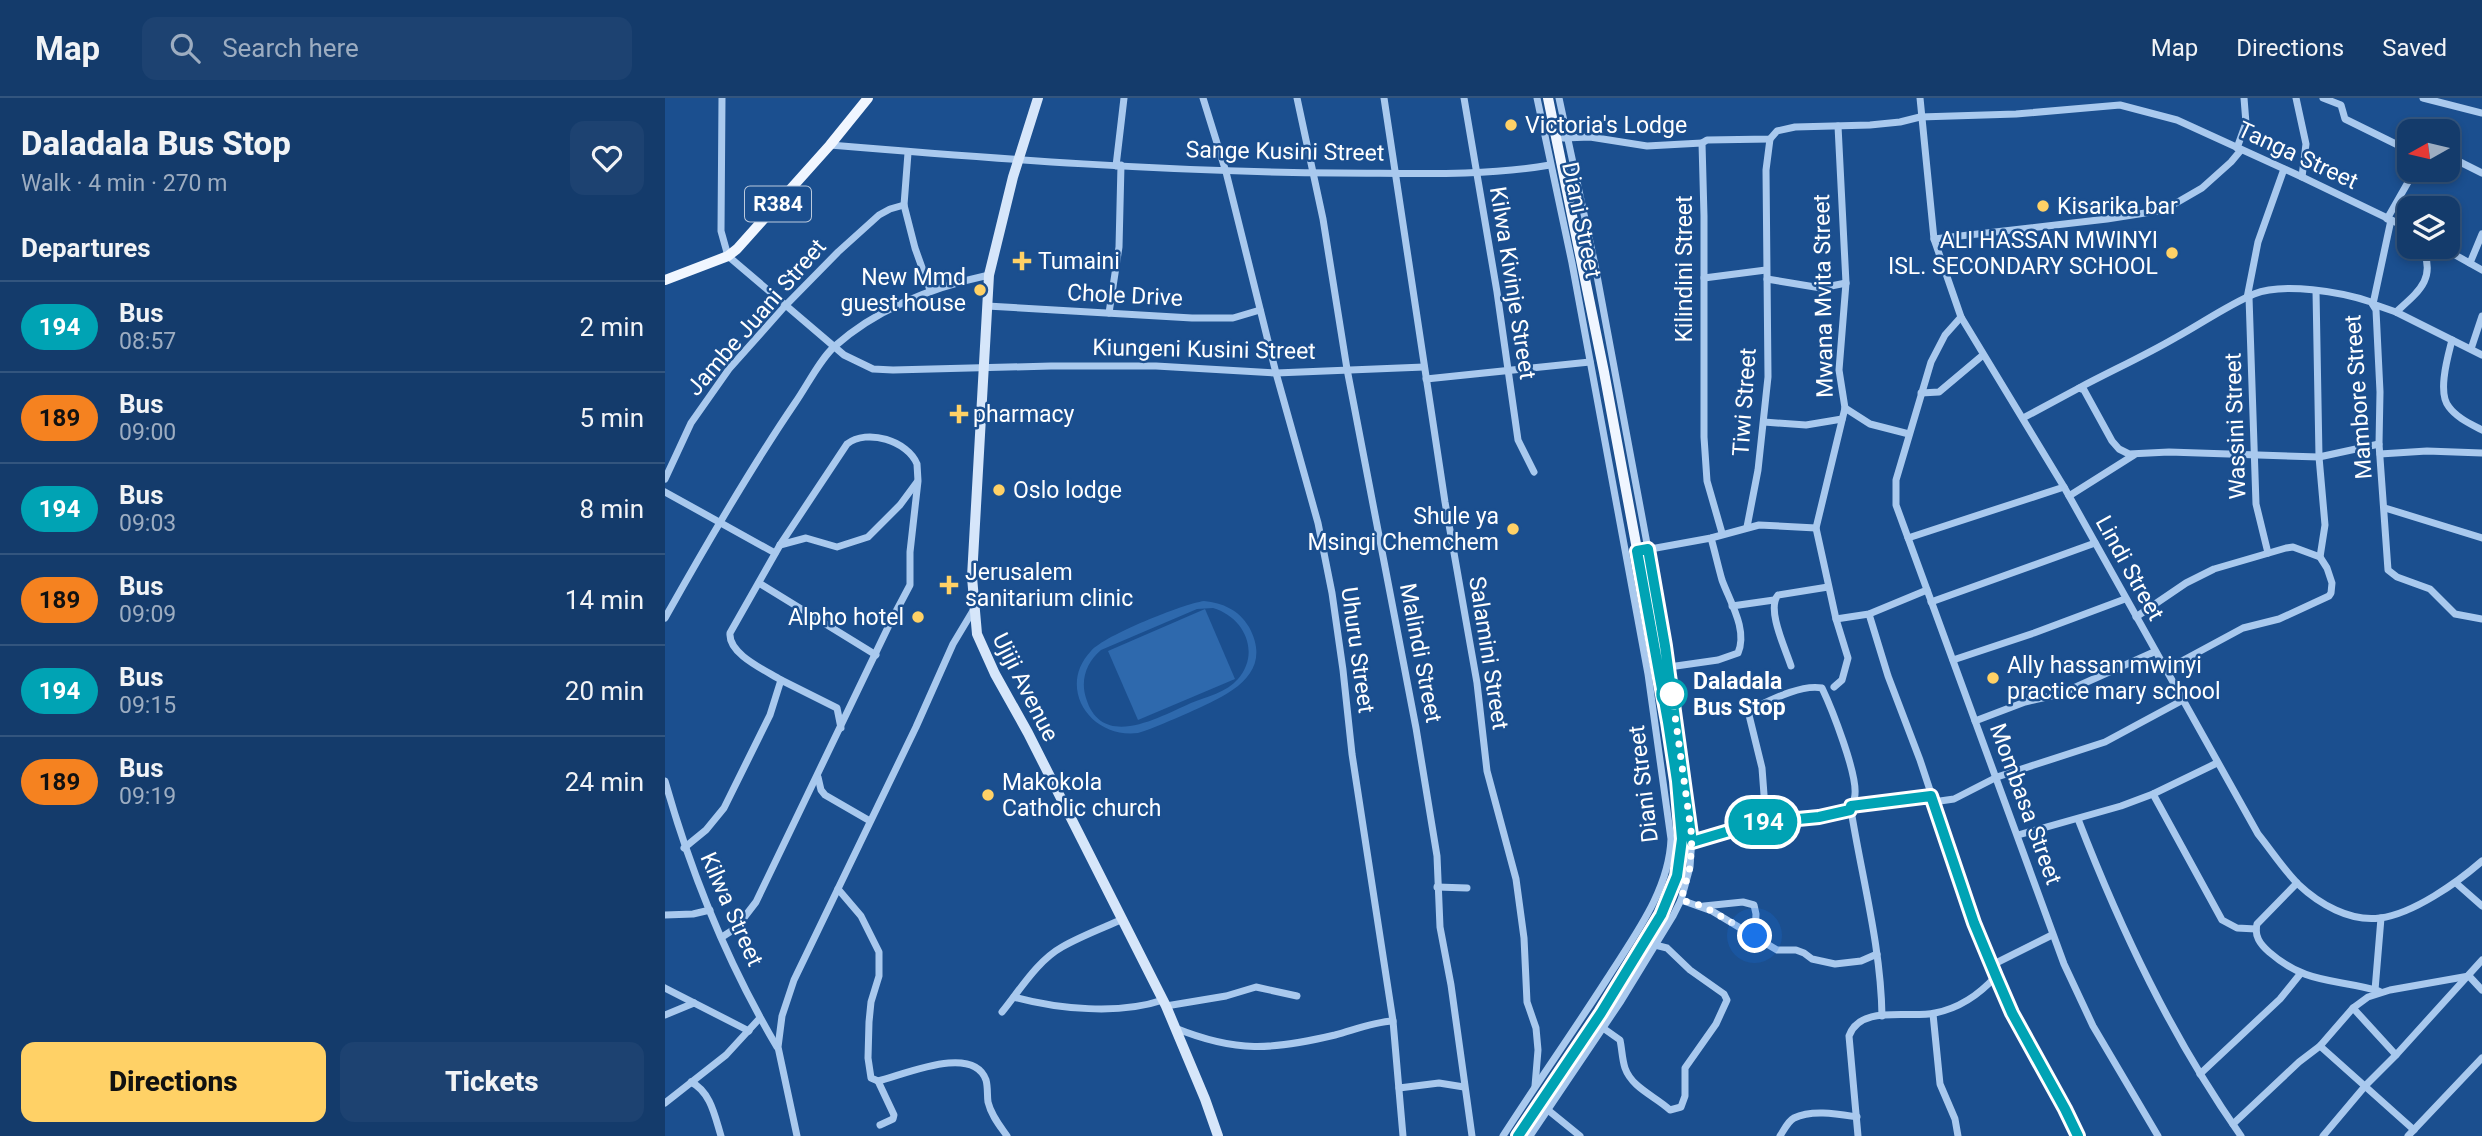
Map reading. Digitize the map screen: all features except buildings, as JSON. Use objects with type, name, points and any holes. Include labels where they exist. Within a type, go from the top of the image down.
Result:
[{"type":"main road","name":"R384","points":[[665,280],[728,256],[830,145],[868,98]]},
{"type":"main road","name":"Ujiji Avenue","points":[[1038,98],[1003,211],[989,275],[972,578],[977,634],[1164,1003],[1201,1088],[1218,1136]]},
{"type":"main road","points":[[1518,1136],[1601,1013],[1661,915],[1688,840],[1643,550],[1562,139],[1548,98]]},
{"type":"street","points":[[722,98],[721,231],[728,256]]},
{"type":"street","points":[[1109,313],[1119,247],[1119,166],[1124,98]]},
{"type":"street","name":"Uhuru Street","points":[[1203,98],[1226,172],[1276,373],[1318,523],[1332,593],[1352,754],[1393,1021],[1403,1136]]},
{"type":"street","name":"Malindi Street","points":[[1297,98],[1322,219],[1347,369],[1416,728],[1437,856],[1440,927],[1472,1136]]},
{"type":"street","name":"Salamini Street","points":[[1384,98],[1445,502],[1477,683],[1487,771],[1516,879],[1524,938],[1527,1002],[1536,1028],[1538,1050],[1535,1087]]},
{"type":"street","name":"Kilwa Kivinje Street","points":[[1464,98],[1497,292],[1518,440],[1534,472]]},
{"type":"street","name":"Diani Street","points":[[1503,1136],[1652,906],[1670,853],[1670,827],[1649,674],[1572,263],[1537,98]]},
{"type":"street","points":[[1559,98],[1562,139],[1590,137],[1647,146],[1702,143],[1715,139],[1770,139],[1784,128],[1900,122],[1920,117]]},
{"type":"street","name":"Lindi Street","points":[[1920,98],[1934,239],[1961,317],[2064,487],[2258,834],[2297,883],[2328,907],[2367,918],[2381,918]]},
{"type":"street","points":[[1934,239],[2094,221],[2164,210],[2202,188],[2231,162],[2239,149],[2246,123],[2244,98]]},
{"type":"street","points":[[2296,98],[2306,144],[2302,177]]},
{"type":"street","points":[[2323,98],[2341,105],[2345,119],[2397,144]]},
{"type":"street","points":[[2423,98],[2482,113]]},
{"type":"street","points":[[2459,98],[2459,107]]},
{"type":"street","name":"Tanga Street","points":[[1920,117],[2016,114],[2120,105],[2177,120],[2397,223]]},
{"type":"street","name":"Mwana Mvita Street","points":[[1835,687],[1842,680],[1848,664],[1847,653],[1836,620],[1816,528],[1845,408],[1839,370],[1846,284],[1838,126]]},
{"type":"street","name":"Tiwi Street","points":[[1747,527],[1759,470],[1768,377],[1766,170],[1770,139]]},
{"type":"street","name":"Kilindini Street","points":[[1702,143],[1705,461],[1710,498],[1722,533]]},
{"type":"street","name":"Sange Kusini Street","points":[[830,145],[908,153],[1226,172],[1476,172],[1550,165]]},
{"type":"street","points":[[908,153],[904,205],[930,290]]},
{"type":"street","points":[[2461,162],[2482,173]]},
{"type":"street","name":"Wassini Street","points":[[2268,553],[2256,504],[2248,298],[2258,242],[2284,169]]},
{"type":"street","points":[[2409,182],[2389,220],[2373,304],[2396,312],[2482,355]]},
{"type":"street","name":"Jambe Juani Street","points":[[665,479],[691,423],[729,369],[785,306],[865,227],[890,209],[904,205]]},
{"type":"street","points":[[2470,263],[2482,233]]},
{"type":"street","name":"Kiungeni Kusini Street","points":[[728,256],[833,347],[873,369],[1156,366],[1276,373],[1424,367]]},
{"type":"street","points":[[2460,257],[2482,270]]},
{"type":"street","points":[[2396,312],[2421,289],[2428,266],[2426,259]]},
{"type":"street","points":[[1704,278],[1766,270]]},
{"type":"street","points":[[665,618],[719,521],[833,347],[874,317],[899,303],[951,283],[989,275]]},
{"type":"street","points":[[1767,279],[1821,288],[1846,284]]},
{"type":"street","name":"Mambore Street","points":[[2022,418],[2174,339],[2225,307],[2263,291],[2316,291],[2373,304],[2376,310],[2380,392],[2379,444],[2390,573],[2430,589],[2455,614],[2482,619]]},
{"type":"street","points":[[2316,291],[2319,457],[2325,525],[2320,558]]},
{"type":"street","name":"Chole Drive","points":[[987,306],[1233,318],[1260,310]]},
{"type":"street","points":[[2471,349],[2482,316]]},
{"type":"street","name":"Mombasa Street","points":[[1961,317],[1938,346],[1921,393],[1896,480],[1896,505],[2052,934],[2093,1026],[2158,1136]]},
{"type":"street","points":[[2452,340],[2445,371],[2446,402],[2459,417],[2482,430]]},
{"type":"street","points":[[1921,393],[1939,392],[1983,355]]},
{"type":"street","points":[[1426,379],[1590,362]]},
{"type":"street","points":[[2079,388],[2084,390],[2119,450],[2134,455],[2169,452],[2319,457],[2379,444]]},
{"type":"street","points":[[1845,408],[1870,424],[1909,434]]},
{"type":"street","points":[[1764,422],[1806,425],[1842,419]]},
{"type":"street","points":[[722,937],[736,928],[757,902],[818,777],[910,585],[910,547],[918,481],[915,458],[902,446],[884,439],[853,439],[841,450],[775,553],[730,633],[730,642],[736,651],[781,680],[837,708],[841,728]]},
{"type":"street","points":[[2380,454],[2427,451],[2482,453]]},
{"type":"street","points":[[2069,496],[2134,455]]},
{"type":"street","points":[[780,545],[806,538],[837,547],[869,537],[900,505],[918,481]]},
{"type":"street","points":[[1908,538],[2064,487]]},
{"type":"street","points":[[665,492],[775,553]]},
{"type":"street","points":[[2385,508],[2482,538]]},
{"type":"street","points":[[1530,1136],[1603,1028],[1655,944],[1681,900],[1690,867],[1668,667],[1643,550],[1711,538],[1747,527],[1816,528]]},
{"type":"street","points":[[1668,667],[1718,660],[1738,653],[1741,645],[1741,634],[1711,538]]},
{"type":"street","points":[[1931,602],[2095,543]]},
{"type":"street","points":[[2136,617],[2193,579],[2214,569],[2268,553],[2293,547],[2320,558],[2327,568],[2332,583],[2329,596],[2279,619],[2243,628],[2167,669]]},
{"type":"street","points":[[759,583],[876,655]]},
{"type":"street","points":[[1791,666],[1778,628],[1774,600],[1778,595],[1828,587]]},
{"type":"street","points":[[1836,620],[1869,614],[1927,590]]},
{"type":"street","points":[[1953,660],[2034,634],[2125,599]]},
{"type":"street","points":[[1732,606],[1774,600]]},
{"type":"street","points":[[797,1136],[778,1047],[782,1016],[794,980],[953,644],[974,609]]},
{"type":"street","points":[[1869,614],[1974,923],[2033,1054],[2079,1136]]},
{"type":"street","points":[[1975,721],[2025,702],[2060,694],[2154,652]]},
{"type":"street","points":[[684,848],[706,830],[724,808],[770,715],[781,680]]},
{"type":"street","points":[[1766,821],[1762,768],[1749,715],[1752,709],[1758,706],[1791,694],[1822,688],[1842,739],[1855,786],[1855,798],[1851,808],[1877,954],[1882,1016]]},
{"type":"street","points":[[1688,840],[1766,821],[1819,817],[1851,808],[1954,799],[1997,777],[2105,742],[2183,700]]},
{"type":"street","points":[[2018,835],[2078,819],[2153,794],[2217,763]]},
{"type":"street","points":[[818,777],[825,795],[870,821]]},
{"type":"street","name":"Kilwa Street","points":[[665,781],[684,848],[710,910],[760,1018],[778,1047]]},
{"type":"street","points":[[2153,794],[2217,914],[2230,926],[2256,929]]},
{"type":"street","points":[[806,801],[825,795]]},
{"type":"street","points":[[2078,819],[2104,887],[2136,958],[2200,1074],[2241,1136]]},
{"type":"street","points":[[2378,991],[2381,918],[2420,903],[2456,883],[2482,860]]},
{"type":"street","points":[[2297,883],[2257,924],[2256,929],[2261,945],[2286,967],[2325,981],[2378,991],[2469,976]]},
{"type":"street","points":[[2456,883],[2482,906]]},
{"type":"street","points":[[1437,887],[1467,888]]},
{"type":"street","points":[[838,889],[861,916],[879,952],[879,976],[871,1002],[868,1036],[869,1074],[873,1080],[879,1081],[910,1070],[948,1063],[971,1066],[984,1077],[990,1108],[1007,1136]]},
{"type":"street","points":[[1681,900],[1703,906],[1777,950],[1795,950],[1812,959],[1835,964],[1861,961],[1877,954]]},
{"type":"street","points":[[1703,906],[1743,902],[1754,905],[1755,936]]},
{"type":"street","points":[[665,915],[710,910]]},
{"type":"street","points":[[1002,1013],[1033,973],[1061,947],[1123,919]]},
{"type":"street","points":[[1992,965],[2052,934]]},
{"type":"street","points":[[1603,1028],[1620,1040],[1627,1072],[1639,1088],[1658,1098],[1670,1110],[1681,1107],[1685,1096],[1685,1068],[1716,1024],[1727,1000],[1724,994],[1690,970],[1670,950],[1655,944]]},
{"type":"street","points":[[2323,1136],[2366,1085],[2482,960]]},
{"type":"street","points":[[2200,1074],[2271,1007],[2301,973]]},
{"type":"street","points":[[1858,1136],[1849,1036],[1857,1023],[1882,1016],[1933,1014],[1968,1001],[1996,976]]},
{"type":"street","points":[[2469,976],[2482,990]]},
{"type":"street","points":[[665,988],[749,1031]]},
{"type":"street","points":[[1014,997],[1038,1003],[1081,1007],[1138,1006],[1226,996],[1257,988],[1297,996]]},
{"type":"street","points":[[2233,1124],[2299,1062],[2320,1046],[2353,1008],[2378,991]]},
{"type":"street","points":[[665,1015],[694,1003]]},
{"type":"street","points":[[2353,1008],[2396,1055]]},
{"type":"street","points":[[1933,1014],[1940,1084],[1958,1136]]},
{"type":"street","points":[[665,1103],[726,1055],[760,1018]]},
{"type":"street","points":[[1175,1028],[1221,1044],[1269,1048],[1337,1034],[1381,1021],[1393,1021]]},
{"type":"street","points":[[2320,1046],[2366,1085],[2410,1134],[2482,1058]]},
{"type":"street","points":[[879,1081],[894,1115],[893,1119],[880,1125]]},
{"type":"street","points":[[691,1082],[703,1091],[721,1136]]},
{"type":"street","points":[[1399,1088],[1439,1083],[1464,1087]]},
{"type":"street","points":[[1548,1110],[1580,1136]]},
{"type":"street","points":[[1780,1136],[1790,1120],[1795,1118],[1824,1113],[1857,1116]]},
{"type":"street","points":[[1949,1136],[1957,1127]]},
{"type":"shaded area","points":[[1204,601],[1224,606],[1240,616],[1249,627],[1256,644],[1256,659],[1251,672],[1242,683],[1216,700],[1138,733],[1121,733],[1106,728],[1093,719],[1078,695],[1077,680],[1081,665],[1091,651],[1127,629]],"holes":[[[1213,608],[1241,627],[1248,647],[1245,669],[1233,684],[1216,694],[1133,726],[1118,727],[1105,723],[1094,714],[1084,691],[1084,678],[1092,660],[1101,650],[1197,609]]]},
{"type":"shaded area","points":[[1205,609],[1235,679],[1138,720],[1108,651]]},
{"type":"bus line","name":"194","points":[[1518,1136],[1601,1013],[1661,915],[1677,876],[1682,839],[1677,781],[1637,551],[1648,549],[1665,646],[1692,842],[1756,823],[1819,817],[1850,810],[1851,806],[1931,796],[1952,863],[1996,976],[2033,1054],[2078,1136]]},
{"type":"place","name":"Victoria's Lodge","points":[[1511,125]]},
{"type":"place","name":"Kisarika bar","points":[[2043,206]]},
{"type":"place","name":"ALI HASSAN MWINYI ISL. SECONDARY SCHOOL","points":[[2172,253]]},
{"type":"place","name":"Tumaini","points":[[1022,261]]},
{"type":"place","name":"New Mmd guest house","points":[[980,290]]},
{"type":"place","name":"pharmacy","points":[[959,414]]},
{"type":"place","name":"Oslo lodge","points":[[999,490]]},
{"type":"place","name":"Shule ya Msingi Chemchem","points":[[1513,529]]},
{"type":"place","name":"Jerusalem sanitarium clinic","points":[[949,585]]},
{"type":"place","name":"Alpho hotel","points":[[918,617]]},
{"type":"place","name":"Ally hassan mwinyi practice mary school","points":[[1993,678]]},
{"type":"place","name":"Daladala Bus Stop","points":[[1672,694]]},
{"type":"place","name":"Makokola Catholic church","points":[[988,795]]},
{"type":"route","points":[[1672,694],[1692,838],[1690,867],[1681,900],[1703,906],[1755,936]]}]
